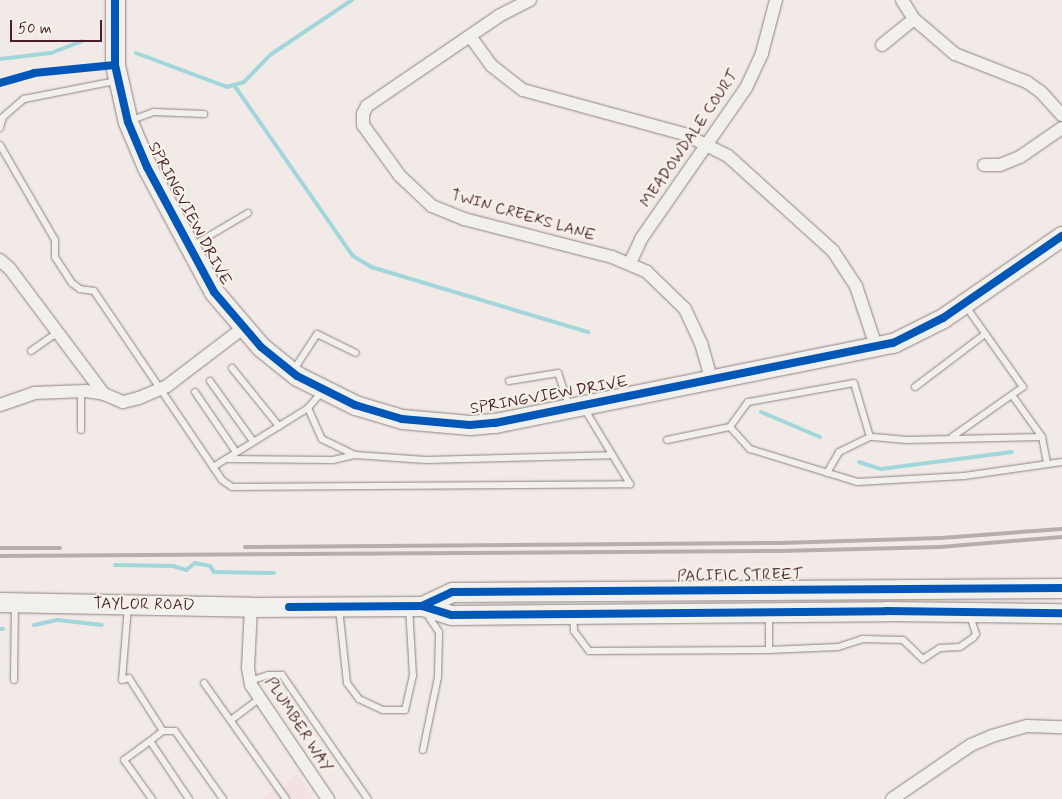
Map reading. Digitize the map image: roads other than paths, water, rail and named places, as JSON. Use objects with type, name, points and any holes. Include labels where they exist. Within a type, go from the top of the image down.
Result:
[{"type":"main road","name":"SPRINGVIEW DRIVE","points":[[115,0],[113,36],[117,81],[128,122],[146,168],[214,292],[243,328],[292,372],[324,390],[376,412],[448,424],[494,423],[876,346],[909,337],[964,304],[1060,240]]},
{"type":"main road","points":[[923,590],[935,599],[963,602],[969,613],[983,601],[1019,600],[1028,588]]},
{"type":"main road","name":"PACIFIC STREET","points":[[415,606],[452,592],[1062,588]]},
{"type":"main road","points":[[719,590],[731,597],[763,601],[769,613]]},
{"type":"main road","points":[[525,591],[537,601],[562,602],[573,614],[585,601],[626,600],[631,592]]},
{"type":"main road","name":"TAYLOR ROAD","points":[[8,602],[289,607]]},
{"type":"main road","name":"PACIFIC STREET","points":[[289,607],[415,606],[452,615],[1062,613]]},
{"type":"street","name":"TWIN CREEKS LANE","points":[[530,0],[470,36],[367,106],[362,114],[363,125],[400,176],[432,206],[464,219],[630,263],[660,282],[685,309],[701,343],[711,380]]},
{"type":"street","name":"MEADOWDALE COURT","points":[[630,263],[641,239],[708,144],[755,71],[776,0]]},
{"type":"street","points":[[902,0],[914,19],[956,54],[1027,82],[1041,92],[1062,115]]},
{"type":"street","points":[[882,45],[914,19]]},
{"type":"street","points":[[470,36],[492,66],[523,90],[684,134],[708,144],[728,156],[833,250],[856,286],[876,346]]},
{"type":"street","points":[[984,165],[1000,164],[1020,157],[1062,128]]},
{"type":"street","points":[[0,260],[10,268],[104,394]]},
{"type":"street","points":[[0,405],[34,393],[81,392],[104,394],[123,402],[161,389],[206,360],[243,328]]},
{"type":"street","name":"PLUMBER WAY","points":[[251,607],[248,668],[250,681],[258,700],[328,799]]},
{"type":"street","points":[[892,799],[964,750],[992,736],[1028,726],[1062,726]]},
{"type":"lane","points":[[0,128],[3,117],[24,99],[117,81]]},
{"type":"lane","points":[[128,122],[154,112],[204,114]]},
{"type":"lane","points":[[0,145],[55,240],[55,257],[72,283],[80,289],[94,291],[222,480],[232,486],[630,484],[612,455],[576,408],[558,373],[509,381]]},
{"type":"lane","points":[[189,248],[248,213]]},
{"type":"lane","points":[[952,438],[1023,387],[964,304]]},
{"type":"lane","points":[[31,351],[58,332]]},
{"type":"lane","points":[[292,372],[317,334],[356,353]]},
{"type":"lane","points":[[914,386],[985,334]]},
{"type":"lane","points":[[232,368],[279,426]]},
{"type":"lane","points":[[210,381],[253,441]]},
{"type":"lane","points":[[666,440],[730,427],[748,402],[854,383],[870,436]]},
{"type":"lane","points":[[213,467],[308,408],[324,390]]},
{"type":"lane","points":[[81,392],[81,430]]},
{"type":"lane","points":[[195,392],[236,452]]},
{"type":"lane","points":[[1012,395],[1042,437],[1047,463]]},
{"type":"lane","points":[[308,408],[322,439],[355,455]]},
{"type":"lane","points":[[730,427],[750,449],[857,482],[896,482],[964,476],[1062,462]]},
{"type":"lane","points":[[827,473],[839,452],[870,436],[907,440],[1042,437]]},
{"type":"lane","points":[[226,459],[333,460],[355,455],[426,460],[612,455]]},
{"type":"lane","points":[[8,602],[14,680]]},
{"type":"lane","points":[[128,604],[122,680],[129,678],[163,731]]},
{"type":"lane","points":[[339,607],[347,683],[359,699],[383,710],[405,710],[413,676],[415,606]]},
{"type":"lane","points":[[415,606],[439,632],[438,676],[423,750]]},
{"type":"lane","points":[[769,613],[769,650]]},
{"type":"lane","points":[[573,614],[574,631],[589,651],[769,650],[838,646],[862,639],[903,640],[923,659],[940,648],[960,647],[974,638],[976,634],[969,613]]},
{"type":"lane","points":[[250,681],[268,674],[282,675],[368,799]]},
{"type":"lane","points":[[204,683],[286,799]]},
{"type":"lane","points":[[230,720],[258,700]]},
{"type":"lane","points":[[152,799],[124,760],[163,731],[175,731],[223,799]]},
{"type":"lane","points":[[150,741],[190,799]]},
{"type":"waterway","points":[[136,53],[227,87],[244,82],[270,55],[352,0]]},
{"type":"waterway","points":[[0,59],[51,53],[82,41]]},
{"type":"waterway","points":[[234,85],[353,256],[371,267],[588,332]]},
{"type":"waterway","points":[[761,412],[820,437]]},
{"type":"waterway","points":[[859,462],[881,469],[1012,452]]},
{"type":"waterway","points":[[115,565],[173,566],[186,570],[195,563],[210,566],[214,572],[274,573]]},
{"type":"waterway","points":[[34,625],[58,620],[102,625]]},
{"type":"railway","points":[[245,547],[780,543],[941,538],[1062,529]]},
{"type":"railway","points":[[0,556],[780,551],[940,547],[1062,537]]},
{"type":"railway","points":[[0,548],[60,548]]}]
